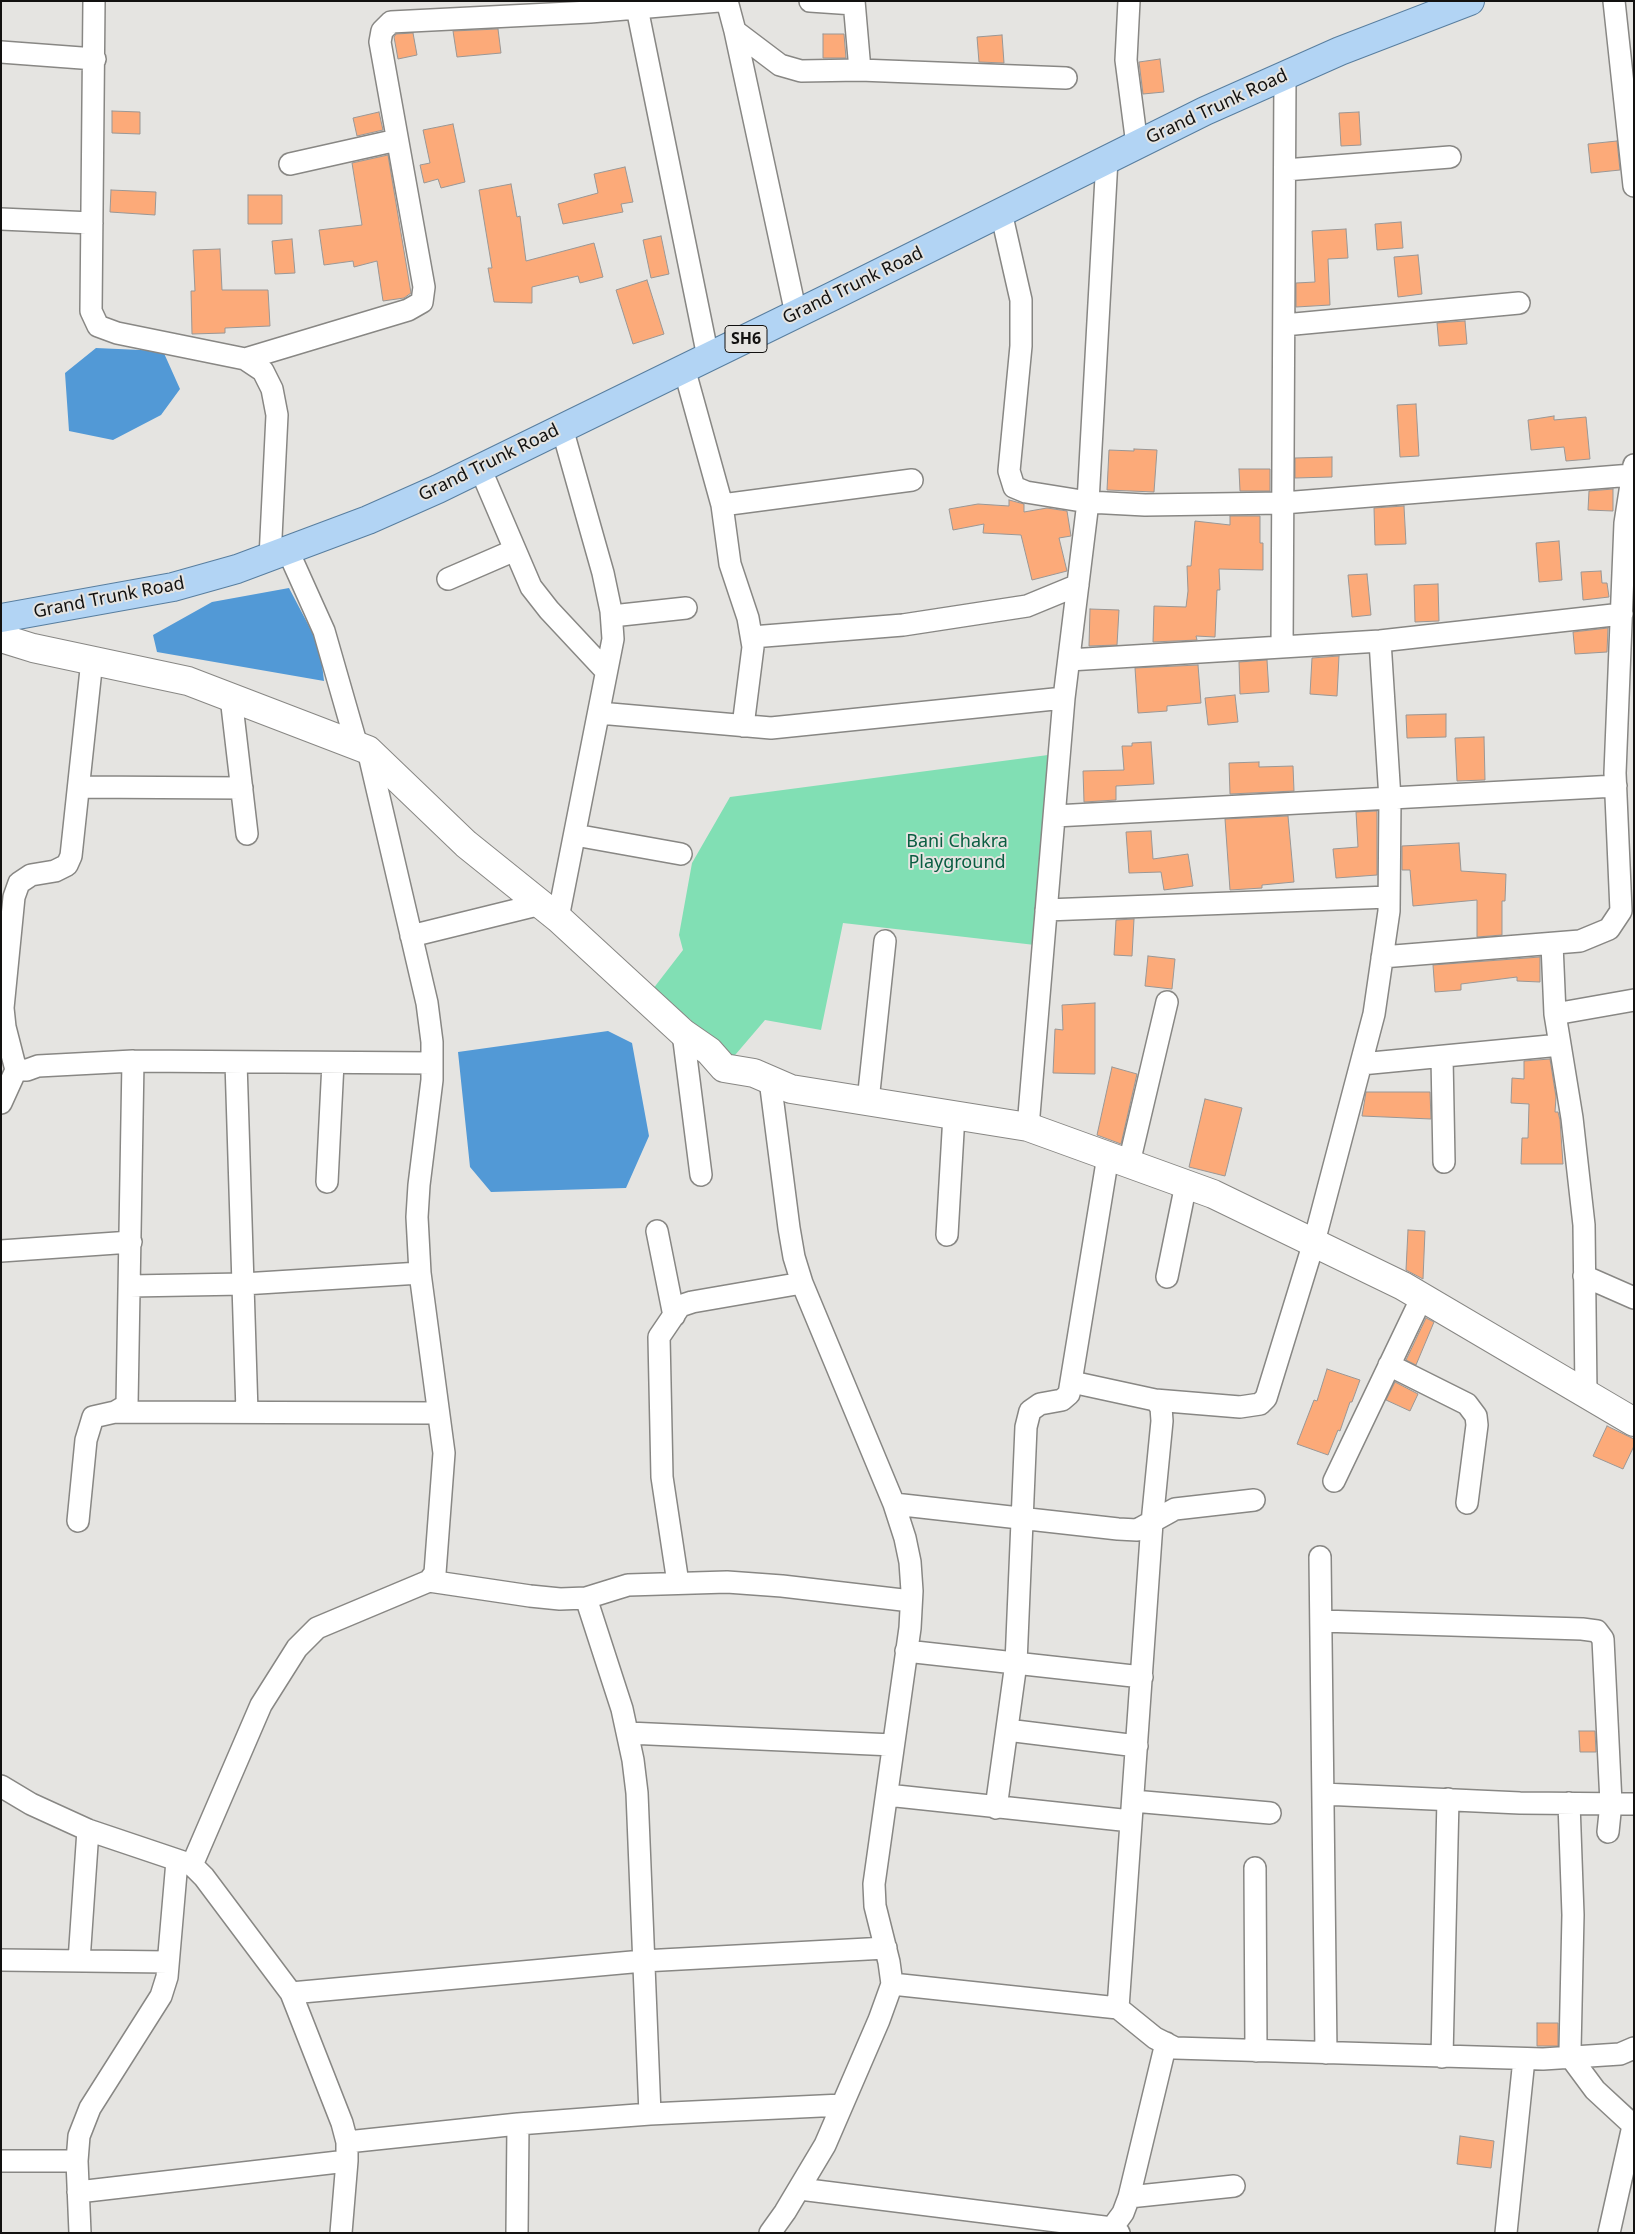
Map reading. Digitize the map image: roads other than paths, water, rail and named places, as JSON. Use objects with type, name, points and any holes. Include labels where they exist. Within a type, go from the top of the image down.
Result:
[{"type":"main road","name":"Grand Trunk Road","points":[[1,618],[174,586],[279,555],[368,520],[480,468],[796,314],[1136,144],[1340,51],[1470,1]]},
{"type":"street","points":[[80,2233],[77,2161],[80,2136],[90,2108],[160,1996],[167,1977],[184,1863],[261,1705],[297,1648],[317,1628],[429,1581],[435,1573],[444,1453],[437,1413],[420,1273],[419,1185],[432,1080],[432,1042],[427,1003],[411,936],[362,748],[324,631],[279,555],[277,415],[272,389],[263,372],[245,359],[117,333],[98,326],[91,310],[95,59],[92,24],[94,1]]},
{"type":"street","points":[[245,359],[408,310],[422,302],[424,287],[380,42],[382,30],[391,22],[490,9],[637,8],[719,1]]},
{"type":"street","points":[[726,1],[735,31],[796,314]]},
{"type":"street","points":[[810,1],[854,3],[860,70]]},
{"type":"street","points":[[1129,1],[1126,60],[1136,144]]},
{"type":"street","points":[[1614,1],[1634,186]]},
{"type":"street","points":[[637,8],[696,362],[722,505],[730,564],[748,618],[752,637],[753,647],[743,726]]},
{"type":"street","points":[[735,31],[780,65],[801,70],[860,70],[1066,78]]},
{"type":"street","points":[[1,52],[95,59]]},
{"type":"street","points":[[1282,647],[1284,76]]},
{"type":"street","points":[[290,164],[397,140]]},
{"type":"street","points":[[1285,170],[1450,157]]},
{"type":"street","points":[[1028,1127],[1064,698],[1088,502],[1107,159]]},
{"type":"street","points":[[1001,212],[1020,300],[1021,346],[1009,471],[1014,486],[1026,492],[1088,502],[1145,505],[1283,503],[1633,470],[1625,523],[1628,585],[1622,614],[1616,786],[1620,912],[1609,929],[1580,941],[1382,957]]},
{"type":"street","points":[[1,219],[92,223]]},
{"type":"street","points":[[1284,325],[1519,303]]},
{"type":"street","points":[[550,911],[575,835],[613,639],[612,616],[603,573],[562,428]]},
{"type":"street","points":[[480,468],[515,550],[537,594],[606,671]]},
{"type":"street","points":[[722,505],[912,480]]},
{"type":"street","points":[[448,579],[515,550]]},
{"type":"street","points":[[752,637],[903,625],[1017,608],[1027,606],[1078,585]]},
{"type":"street","points":[[612,616],[686,608]]},
{"type":"street","points":[[1069,660],[1380,641],[1622,614]]},
{"type":"street","points":[[1,638],[32,648],[188,681],[362,748],[466,844],[550,911],[683,1033],[709,1051],[724,1068],[754,1073],[791,1089],[1028,1127],[1213,1194],[1314,1242],[1422,1297],[1634,1422]]},
{"type":"street","points":[[1072,1382],[1155,1400],[1240,1406],[1260,1404],[1266,1398],[1314,1242],[1374,1014],[1389,897],[1390,800],[1380,641]]},
{"type":"street","points":[[1,876],[31,875],[55,871],[67,866],[72,856],[92,660]]},
{"type":"street","points":[[231,697],[247,834]]},
{"type":"street","points":[[598,713],[771,728],[1064,698]]},
{"type":"street","points":[[1055,816],[1390,800],[1616,786]]},
{"type":"street","points":[[79,787],[242,788]]},
{"type":"street","points":[[575,835],[680,854]]},
{"type":"street","points":[[1,1103],[16,1070],[8,1042],[3,1008],[14,897],[19,883],[31,875]]},
{"type":"street","points":[[1046,910],[1389,897]]},
{"type":"street","points":[[411,936],[550,911]]},
{"type":"street","points":[[868,1101],[885,941]]},
{"type":"street","points":[[1552,944],[1555,1014],[1572,1118],[1583,1215],[1586,1394]]},
{"type":"street","points":[[1555,1014],[1634,1000]]},
{"type":"street","points":[[996,1808],[1016,1663],[1026,1427],[1030,1411],[1040,1404],[1062,1400],[1069,1394],[1118,1160],[1167,1002]]},
{"type":"street","points":[[683,1033],[701,1175]]},
{"type":"street","points":[[1361,1064],[1560,1045]]},
{"type":"street","points":[[1442,1056],[1444,1162]]},
{"type":"street","points":[[16,1070],[134,1061],[432,1063]]},
{"type":"street","points":[[115,1412],[127,1405],[134,1061]]},
{"type":"street","points":[[236,1062],[248,1412]]},
{"type":"street","points":[[327,1182],[333,1063]]},
{"type":"street","points":[[770,1080],[789,1228],[802,1283],[894,1504],[905,1538],[910,1562],[911,1601],[874,1884],[875,1906],[886,1948],[892,1984],[879,2020],[825,2145],[800,2189],[770,2233]]},
{"type":"street","points":[[947,1236],[954,1115]]},
{"type":"street","points":[[1167,1277],[1186,1184]]},
{"type":"street","points":[[657,1231],[674,1316]]},
{"type":"street","points":[[1,1251],[131,1242]]},
{"type":"street","points":[[130,1286],[243,1284],[420,1273]]},
{"type":"street","points":[[1584,1276],[1634,1298]]},
{"type":"street","points":[[678,1583],[662,1477],[659,1337],[680,1306],[692,1302],[802,1283]]},
{"type":"street","points":[[1334,1481],[1422,1297]]},
{"type":"street","points":[[1389,1365],[1467,1404],[1476,1416],[1478,1425],[1467,1503]]},
{"type":"street","points":[[1118,2008],[1152,1523],[1162,1421],[1161,1407],[1155,1400]]},
{"type":"street","points":[[78,1522],[89,1427],[92,1417],[115,1412],[437,1413]]},
{"type":"street","points":[[894,1504],[1118,1530],[1137,1530],[1175,1508],[1254,1500]]},
{"type":"street","points":[[1320,1557],[1326,2053]]},
{"type":"street","points":[[429,1581],[530,1596],[586,1598],[628,1585],[753,1583],[911,1601]]},
{"type":"street","points":[[586,1598],[628,1733],[637,1793],[650,2114]]},
{"type":"street","points":[[1321,1621],[1582,1628],[1597,1631],[1603,1638],[1611,1803],[1608,1832]]},
{"type":"street","points":[[906,1650],[1142,1677]]},
{"type":"street","points":[[1007,1730],[1137,1746]]},
{"type":"street","points":[[628,1733],[893,1745]]},
{"type":"street","points":[[1,1786],[31,1804],[88,1830],[184,1863],[204,1877],[291,1993],[342,2123],[347,2151],[342,2233]]},
{"type":"street","points":[[1323,1794],[1448,1798],[1520,1803],[1634,1804]]},
{"type":"street","points":[[886,1796],[996,1808],[1270,1813]]},
{"type":"street","points":[[1442,2057],[1448,1798]]},
{"type":"street","points":[[1569,1803],[1573,1915],[1570,2050],[1572,2059],[1594,2090],[1634,2126],[1608,2233]]},
{"type":"street","points":[[79,1961],[88,1830]]},
{"type":"street","points":[[1255,1868],[1256,2051]]},
{"type":"street","points":[[291,1993],[643,1961],[886,1948]]},
{"type":"street","points":[[1,1960],[168,1962]]},
{"type":"street","points":[[892,1984],[1118,2008],[1133,2022],[1175,2048],[1524,2059],[1572,2059],[1620,2054],[1634,2048]]},
{"type":"street","points":[[800,2189],[1112,2231],[1123,2213],[1129,2197],[1166,2043]]},
{"type":"street","points":[[1506,2233],[1524,2059]]},
{"type":"street","points":[[78,2192],[518,2124],[650,2114],[842,2105]]},
{"type":"street","points":[[517,2233],[518,2124]]},
{"type":"street","points":[[1,2161],[77,2161]]},
{"type":"street","points":[[1129,2197],[1234,2186]]},
{"type":"water","points":[[96,348],[163,351],[180,389],[161,415],[113,440],[69,431],[65,373]]},
{"type":"water","points":[[289,588],[320,647],[324,681],[157,652],[153,635],[212,602]]},
{"type":"water","points":[[608,1031],[632,1043],[649,1136],[626,1188],[491,1192],[470,1167],[458,1052]]},
{"type":"park label","name":"Bani Chakra Playground","points":[[957,852]]}]
